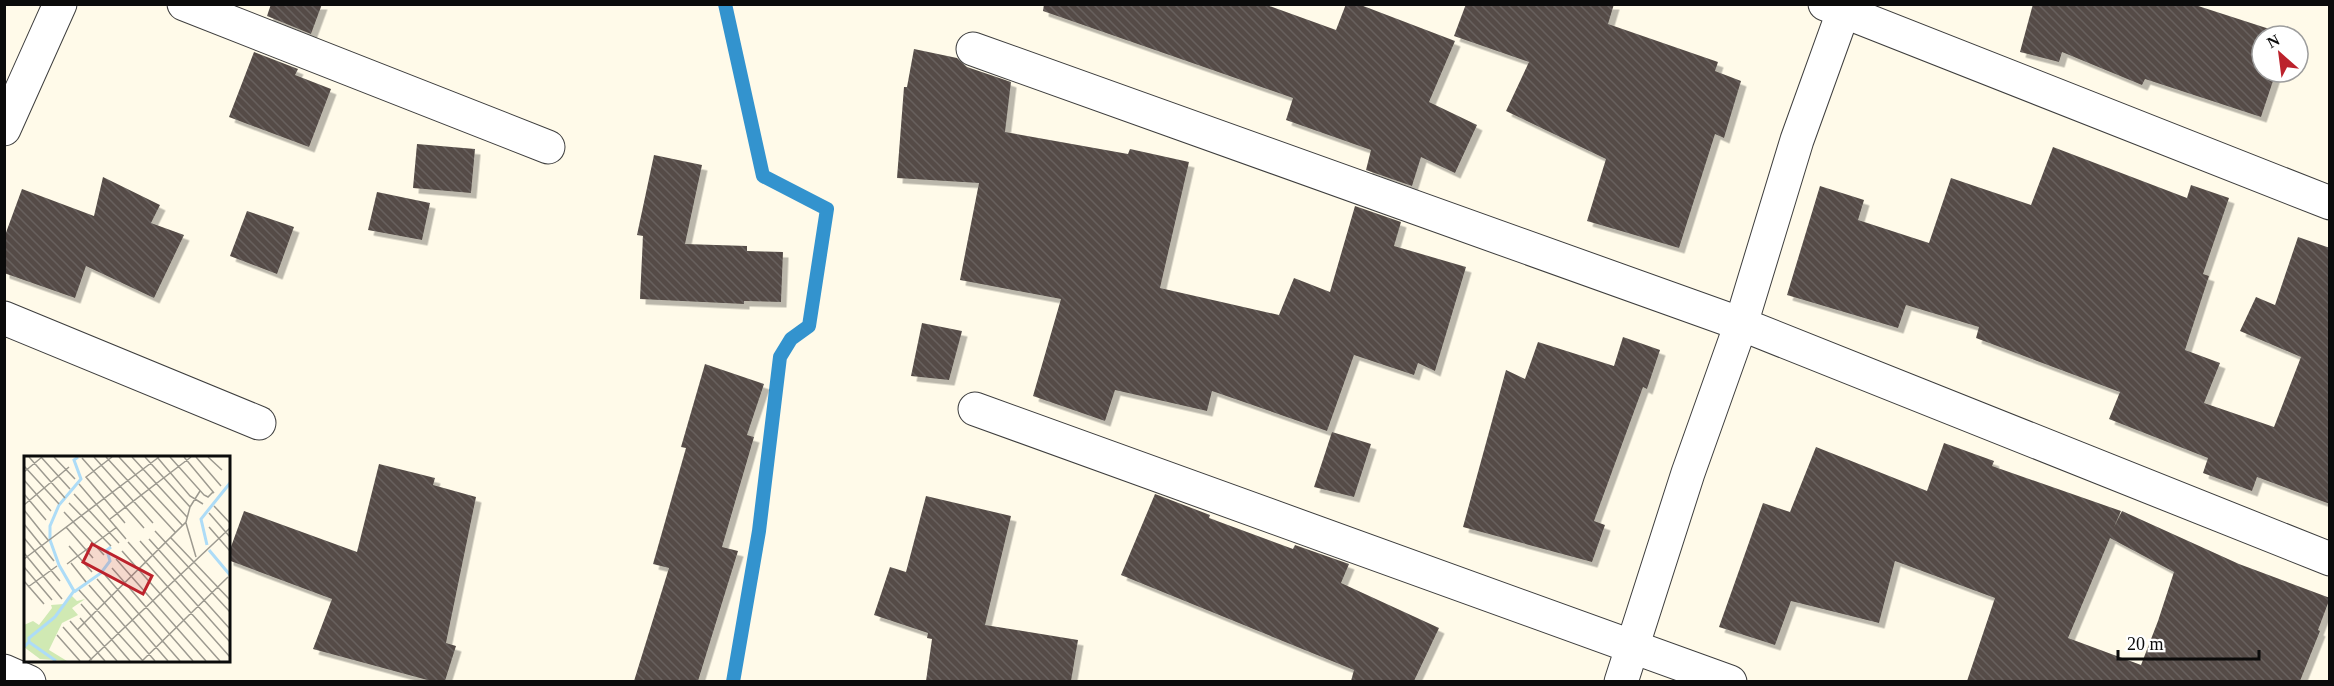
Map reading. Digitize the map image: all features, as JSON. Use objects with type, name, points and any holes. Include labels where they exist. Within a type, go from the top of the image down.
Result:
[{"type":"street","points":[[4,129],[60,4]]},
{"type":"street","points":[[184,4],[548,147]]},
{"type":"street","points":[[1621,681],[1688,473],[1741,324],[1838,7],[2330,203]]},
{"type":"street","points":[[973,49],[1741,324],[2330,559]]},
{"type":"street","points":[[4,318],[259,423]]},
{"type":"street","points":[[975,409],[1730,681]]},
{"type":"street","points":[[4,671],[29,681]]},
{"type":"building","points":[[271,4],[322,4],[311,34],[267,16]]},
{"type":"building","points":[[1044,4],[1264,4],[1336,30],[1346,4],[1358,4],[1455,41],[1429,102],[1477,125],[1455,173],[1421,157],[1412,186],[1366,170],[1371,150],[1286,120],[1293,98],[1043,11]]},
{"type":"building","points":[[1466,4],[1614,4],[1608,24],[1718,62],[1715,71],[1741,81],[1724,138],[1715,134],[1679,248],[1587,221],[1606,159],[1506,111],[1529,62],[1454,36]]},
{"type":"building","points":[[2033,4],[2192,4],[2254,24],[2250,24],[2250,84],[2272,84],[2261,117],[2145,79],[2142,85],[2062,52],[2059,62],[2020,52]]},
{"type":"building","points":[[914,49],[957,58],[967,67],[1011,82],[1005,132],[1128,154],[1130,149],[1189,162],[1160,288],[1279,315],[1294,278],[1330,292],[1355,206],[1401,222],[1394,246],[1466,267],[1435,371],[1418,363],[1414,375],[1354,355],[1327,431],[1212,391],[1207,411],[1115,390],[1105,421],[1033,396],[1061,299],[960,280],[979,183],[897,178],[904,87],[907,87]]},
{"type":"building","points":[[254,52],[298,69],[295,75],[331,89],[309,147],[229,117]]},
{"type":"building","points":[[417,144],[475,149],[471,193],[413,188]]},
{"type":"building","points":[[2053,147],[2187,198],[2191,185],[2229,198],[2203,274],[2209,276],[2185,350],[2220,363],[2204,403],[2274,427],[2301,357],[2240,331],[2256,297],[2275,305],[2298,237],[2330,248],[2330,504],[2257,477],[2252,491],[2203,473],[2208,458],[2109,419],[2120,392],[1976,338],[1979,327],[1906,305],[1898,328],[1787,295],[1820,186],[1864,200],[1858,220],[1929,243],[1951,178],[2031,205]]},
{"type":"building","points":[[654,155],[702,165],[685,244],[747,246],[747,251],[783,252],[781,302],[744,301],[744,304],[640,299],[643,236],[637,235]]},
{"type":"building","points":[[103,177],[160,205],[151,223],[184,235],[154,298],[86,266],[75,298],[4,273],[4,238],[22,189],[94,216]]},
{"type":"building","points":[[377,192],[430,203],[422,240],[368,230]]},
{"type":"building","points":[[247,211],[294,227],[277,274],[230,256]]},
{"type":"building","points":[[922,323],[962,331],[949,380],[911,376]]},
{"type":"building","points":[[1623,337],[1660,350],[1647,389],[1643,387],[1594,521],[1605,525],[1592,562],[1463,527],[1506,370],[1525,379],[1538,342],[1614,366]]},
{"type":"building","points":[[705,364],[764,384],[747,435],[754,437],[722,547],[738,551],[698,681],[634,681],[669,568],[653,564],[686,448],[681,447]]},
{"type":"building","points":[[1332,432],[1371,444],[1354,497],[1314,487]]},
{"type":"building","points":[[1944,443],[1994,461],[1992,466],[2121,511],[2114,527],[2122,511],[2239,564],[2330,598],[2318,630],[2320,631],[2300,681],[1967,681],[1995,598],[1895,561],[1879,623],[1791,601],[1775,645],[1719,627],[1763,503],[1790,512],[1816,447],[1927,491]],"holes":[[[2110,538],[2174,572],[2141,665],[2068,638]]]},
{"type":"building","points":[[379,464],[435,478],[433,485],[476,497],[446,643],[456,646],[445,681],[431,681],[313,649],[332,599],[230,561],[230,550],[244,511],[357,552]]},
{"type":"building","points":[[1155,494],[1210,515],[1209,518],[1293,549],[1295,545],[1349,564],[1341,583],[1439,628],[1414,681],[1351,681],[1354,670],[1121,575]]},
{"type":"building","points":[[926,496],[1011,516],[985,625],[1078,640],[1071,681],[926,681],[932,639],[927,638],[928,633],[874,615],[890,567],[906,572]]},
{"type":"waterway","points":[[725,4],[763,176],[827,209],[809,326],[791,339],[780,357],[759,531],[733,682]]}]
